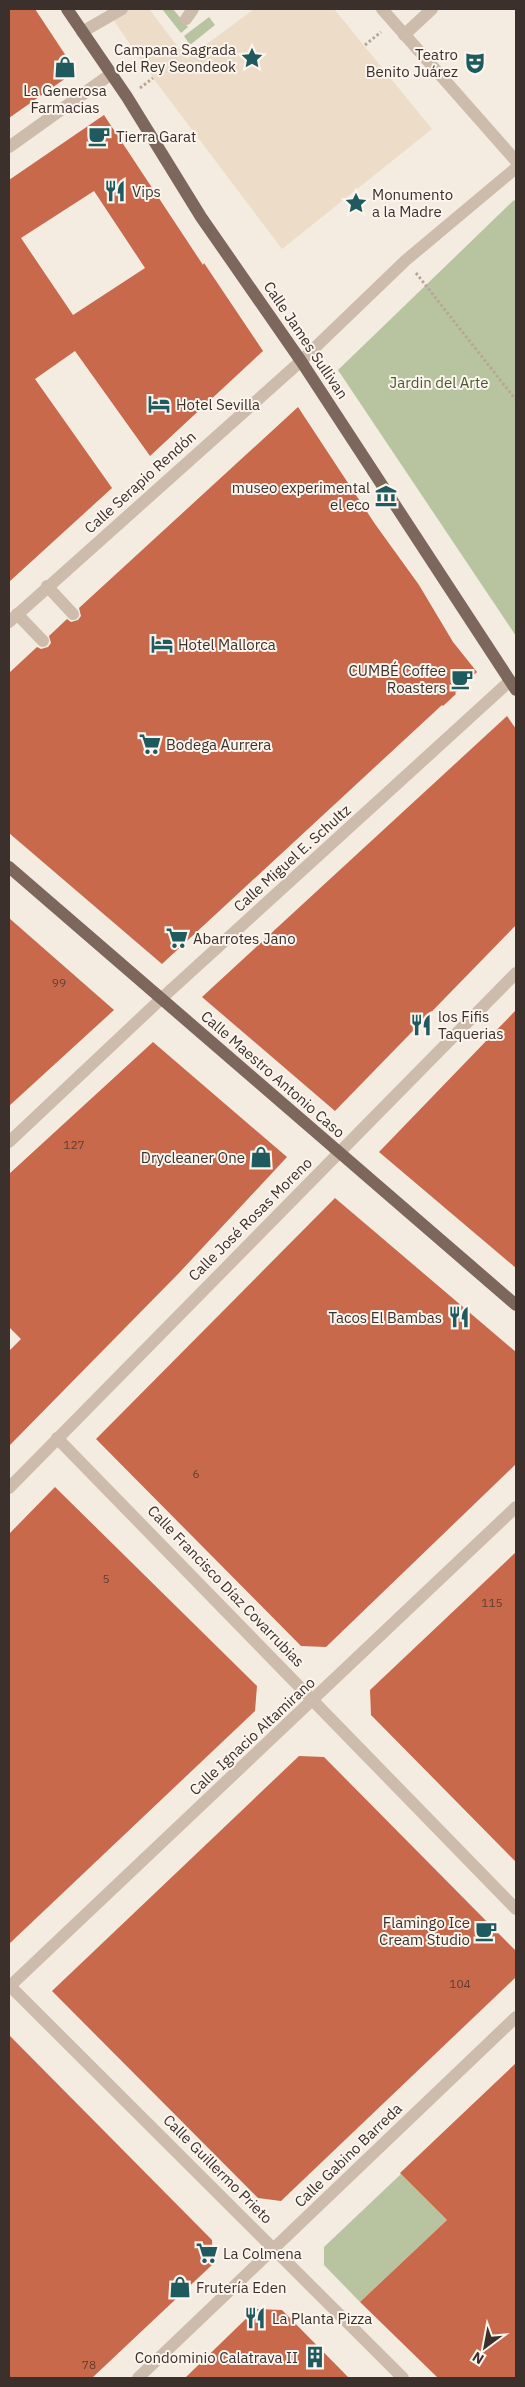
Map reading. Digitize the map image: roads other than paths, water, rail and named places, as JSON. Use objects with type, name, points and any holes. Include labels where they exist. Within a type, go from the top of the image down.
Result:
[{"type":"main road","name":"Calle James Sullivan","points":[[67,9],[112,74],[202,217],[301,361],[513,686]]},
{"type":"main road","name":"Calle Maestro Antonio Caso","points":[[9,867],[516,1305]]},
{"type":"street","points":[[82,32],[122,9]]},
{"type":"street","points":[[382,9],[516,161]]},
{"type":"street","points":[[404,35],[432,9]]},
{"type":"street","points":[[9,147],[112,74]]},
{"type":"street","name":"Calle Serapio Rendón","points":[[13,618],[301,361],[406,260],[516,168]]},
{"type":"street","points":[[47,586],[73,614]]},
{"type":"street","points":[[13,618],[43,642]]},
{"type":"street","name":"Calle Miguel E. Schultz","points":[[9,1142],[162,998],[513,686]]},
{"type":"street","name":"Calle José Rosas Moreno","points":[[9,1488],[516,973]]},
{"type":"street","name":"Calle Francisco Díaz Covarrubias","points":[[57,1438],[516,1909]]},
{"type":"street","name":"Calle Ignacio Altamirano","points":[[9,1986],[314,1700],[516,1507]]},
{"type":"street","name":"Calle Guillermo Prieto","points":[[9,1986],[403,2378]]},
{"type":"street","name":"Calle Gabino Barreda","points":[[138,2378],[516,2017]]},
{"type":"place","name":"Campana Sagrada del Rey Seondeok","points":[[252,58]]},
{"type":"place","name":"Teatro Benito Juárez","points":[[475,63]]},
{"type":"place","name":"La Generosa Farmacias","points":[[65,67]]},
{"type":"place","name":"Tierra Garat","points":[[99,136]]},
{"type":"place","name":"Vips","points":[[115,191]]},
{"type":"place","name":"Monumento a la Madre","points":[[356,203]]},
{"type":"place","name":"Hotel Sevilla","points":[[159,404]]},
{"type":"place","name":"museo experimental el eco","points":[[386,496]]},
{"type":"place","name":"Hotel Mallorca","points":[[162,644]]},
{"type":"place","name":"CUMBÉ Coffee Roasters","points":[[462,679]]},
{"type":"place","name":"Bodega Aurrera","points":[[150,744]]},
{"type":"place","name":"Abarrotes Jano","points":[[177,938]]},
{"type":"place","name":"los Fifis Taquerias","points":[[421,1025]]},
{"type":"place","name":"Drycleaner One","points":[[261,1157]]},
{"type":"place","name":"Tacos El Bambas","points":[[459,1317]]},
{"type":"place","name":"Flamingo Ice Cream Studio","points":[[486,1931]]},
{"type":"place","name":"La Colmena","points":[[207,2253]]},
{"type":"place","name":"Frutería Eden","points":[[180,2287]]},
{"type":"place","name":"La Planta Pizza","points":[[255,2318]]},
{"type":"place","name":"Condominio Calatrava II","points":[[315,2357]]},
{"type":"park label","name":"Jardin del Arte","points":[[439,382]]}]
